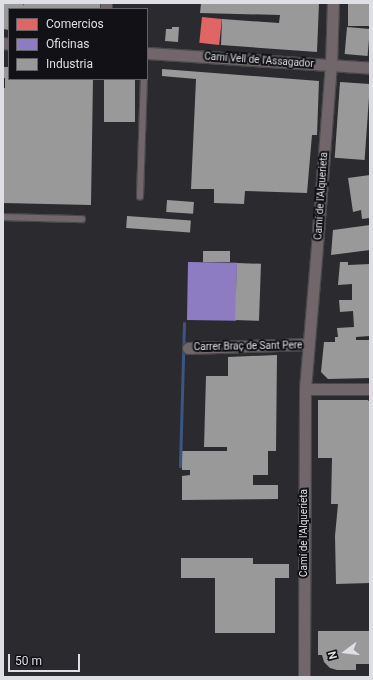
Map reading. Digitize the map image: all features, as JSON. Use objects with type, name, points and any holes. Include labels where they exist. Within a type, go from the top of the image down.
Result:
[{"type":"street","name":"Camí de l'Alquerieta","points":[[304,677],[304,389],[331,65],[333,3]]},
{"type":"street","name":"Camí Vell de l'Assagador","points":[[148,52],[370,68]]},
{"type":"street","name":"Carrer Braç de Sant Pere","points":[[188,348],[308,344]]},
{"type":"street","points":[[304,389],[370,389]]},
{"type":"lane","points":[[140,197],[144,80]]},
{"type":"lane","points":[[3,217],[82,219]]},
{"type":"building: Comercios","points":[[202,17],[222,19],[219,45],[199,43]]},
{"type":"building: Oficinas","points":[[188,262],[237,263],[236,321],[187,320]]},
{"type":"building: Industria","points":[[3,3],[23,3],[24,6],[24,3],[101,3],[101,8],[8,8],[8,30],[3,29]]},
{"type":"building: Industria","points":[[201,3],[319,3],[317,52],[221,45],[222,19],[279,23],[280,15],[200,13]]},
{"type":"building: Industria","points":[[348,3],[370,3],[370,26],[348,26]]},
{"type":"building: Industria","points":[[172,27],[179,27],[178,42],[165,41],[166,29],[172,29]]},
{"type":"building: Industria","points":[[347,27],[370,29],[368,56],[345,54]]},
{"type":"building: Industria","points":[[3,67],[8,67],[8,80],[93,80],[91,205],[3,203],[3,88],[5,88],[5,78],[3,78]]},
{"type":"building: Industria","points":[[162,69],[319,81],[317,135],[312,135],[307,193],[245,191],[244,204],[214,203],[214,189],[191,189],[196,79],[162,76]]},
{"type":"building: Industria","points":[[104,80],[135,80],[135,122],[104,122]]},
{"type":"building: Industria","points":[[340,82],[370,84],[365,160],[335,158]]},
{"type":"building: Industria","points":[[370,175],[370,218],[362,219],[361,210],[353,212],[348,178]]},
{"type":"building: Industria","points":[[167,200],[194,202],[193,214],[166,212]]},
{"type":"building: Industria","points":[[127,216],[191,220],[190,232],[126,228]]},
{"type":"building: Industria","points":[[370,225],[370,250],[331,255],[333,230]]},
{"type":"building: Industria","points":[[203,251],[230,251],[230,262],[203,262]]},
{"type":"building: Industria","points":[[340,262],[348,262],[348,265],[370,264],[370,336],[356,337],[356,340],[370,340],[370,378],[328,379],[321,372],[324,342],[335,342],[335,337],[338,337],[337,328],[354,327],[353,311],[340,312],[339,300],[352,300],[352,284],[338,285]]},
{"type":"building: Industria","points":[[237,263],[261,264],[259,321],[235,320]]},
{"type":"building: Industria","points":[[277,355],[276,451],[268,451],[268,475],[253,475],[253,485],[278,485],[278,499],[182,500],[182,476],[190,475],[190,470],[182,470],[181,451],[227,451],[227,447],[204,447],[206,376],[228,376],[228,357]]},
{"type":"building: Industria","points":[[318,400],[368,400],[370,403],[370,583],[336,584],[335,536],[338,504],[331,504],[332,458],[318,458]]},
{"type":"building: Industria","points":[[181,558],[253,558],[253,564],[289,564],[289,578],[275,578],[275,633],[215,633],[215,578],[181,578]]},
{"type":"building: Industria","points":[[318,631],[370,631],[370,664],[356,664],[356,670],[337,670],[330,668],[324,662],[322,655],[318,655]]},
{"type":"waterway","points":[[180,466],[184,323]]}]
